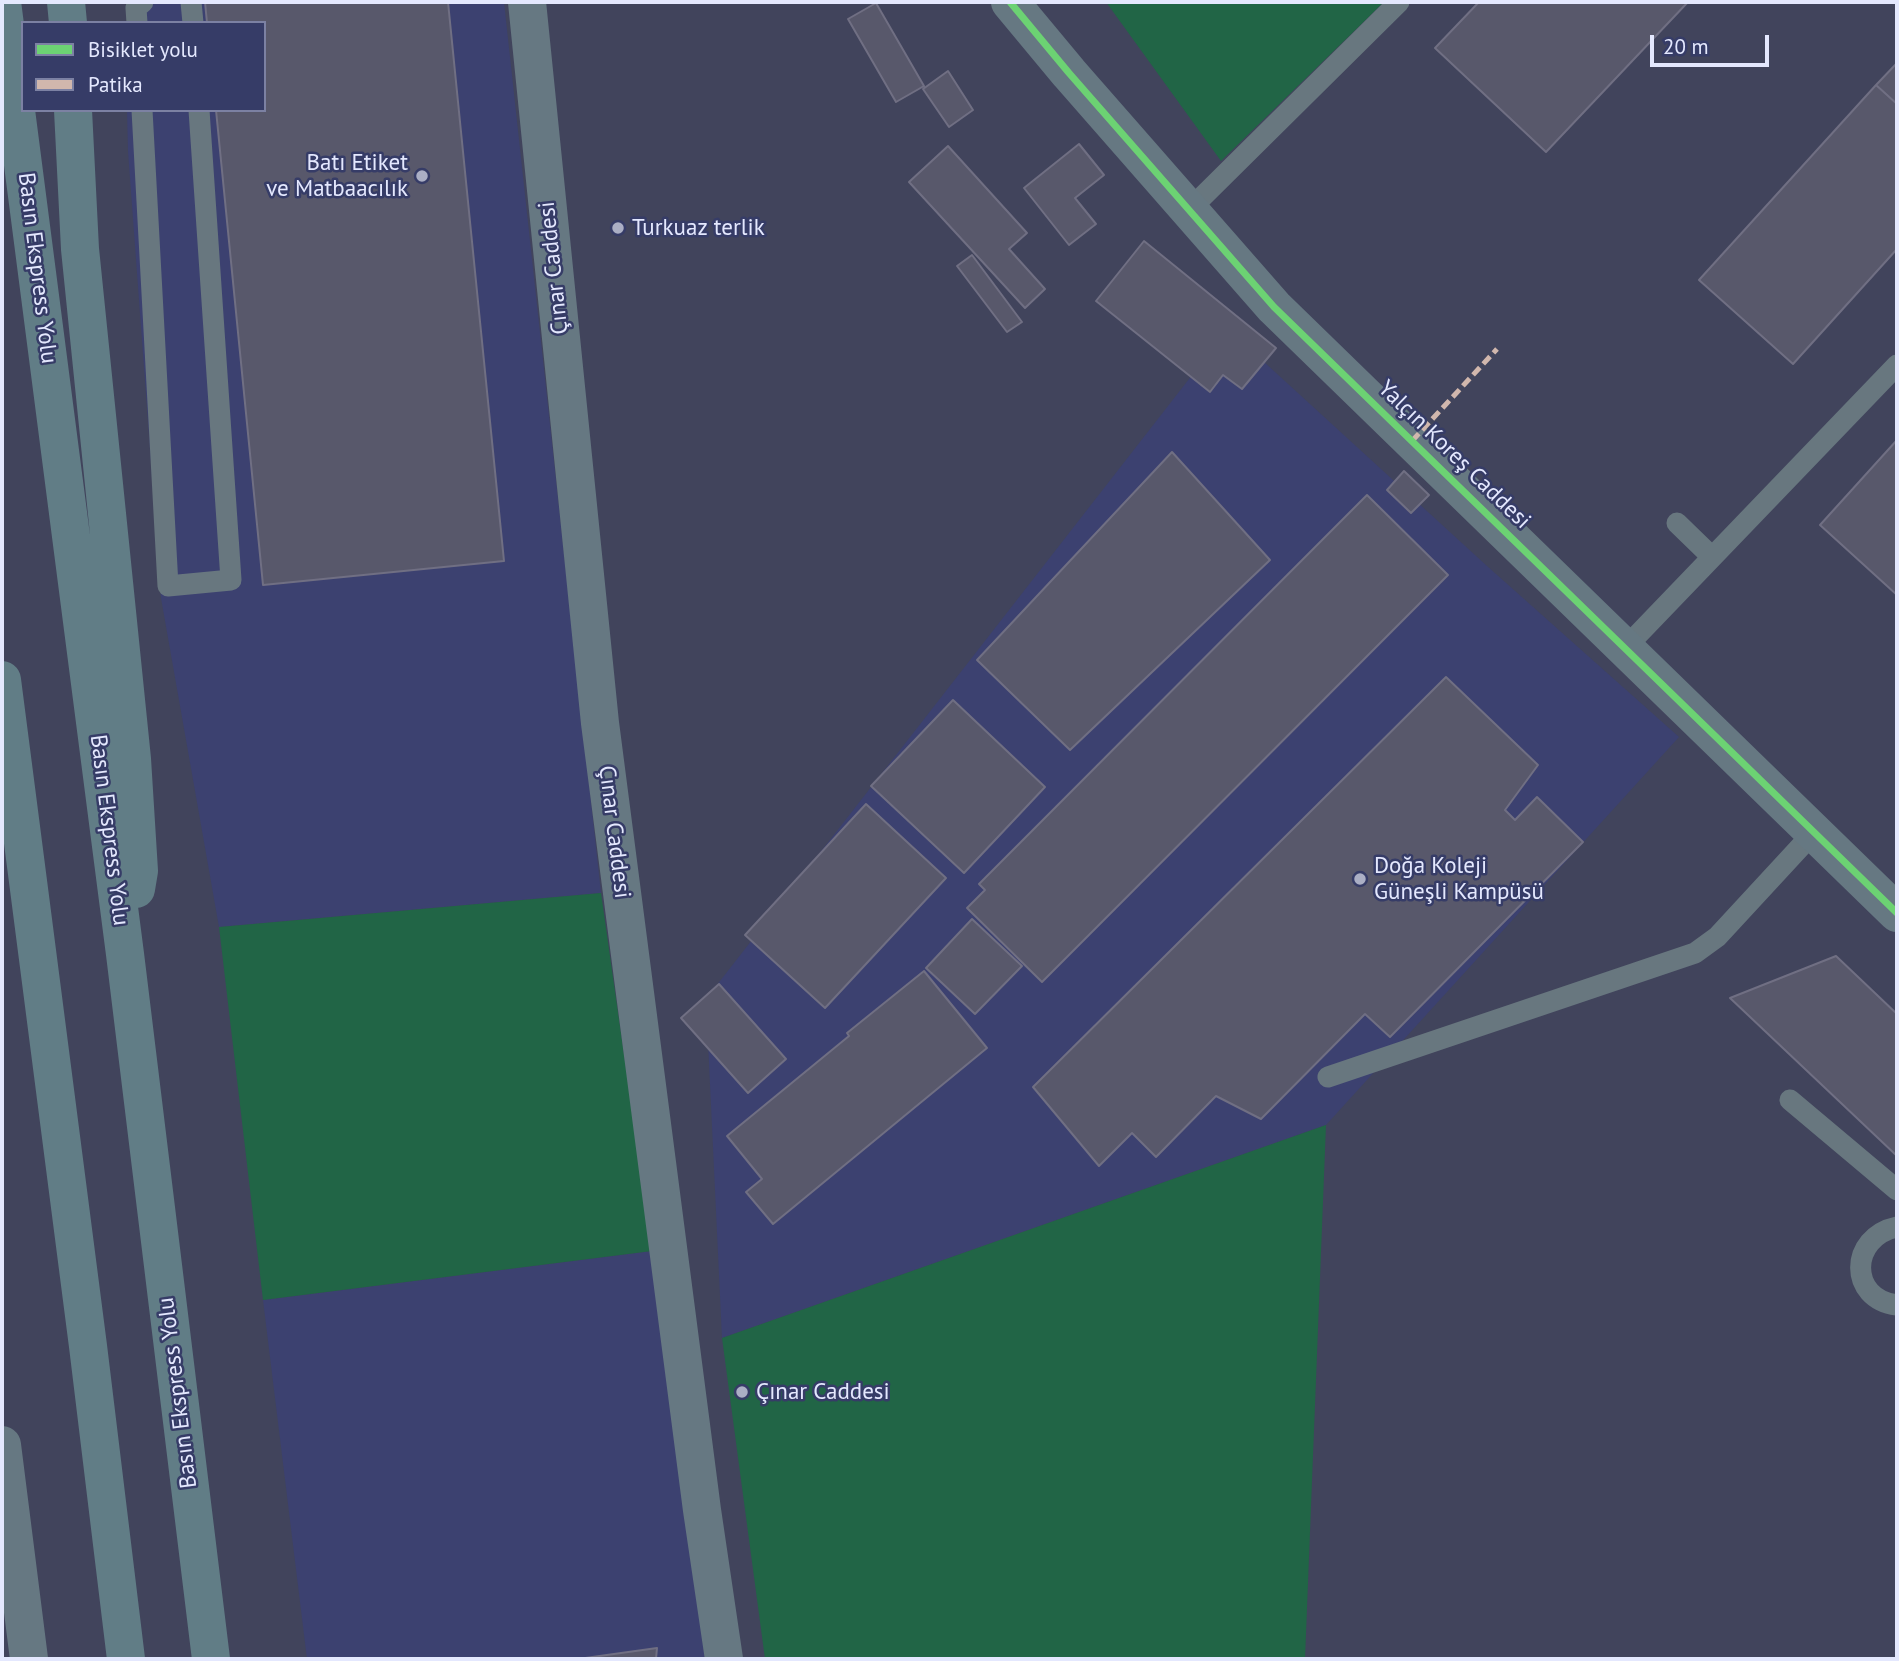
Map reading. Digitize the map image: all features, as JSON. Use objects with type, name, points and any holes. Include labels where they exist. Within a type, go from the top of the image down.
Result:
[{"type":"highway","name":"Basın Ekspress Yolu","points":[[2,2],[125,954],[211,1659]]},
{"type":"highway","points":[[66,2],[68,21]]},
{"type":"highway","points":[[87,21],[88,2]]},
{"type":"highway","points":[[73,112],[80,249],[133,771],[139,871],[125,954]]},
{"type":"highway","points":[[80,249],[85,112]]},
{"type":"highway","points":[[2,680],[126,1659]]},
{"type":"highway","points":[[2,751],[15,788]]},
{"type":"main road","name":"Çınar Caddesi","points":[[527,2],[600,723],[702,1510],[724,1659]]},
{"type":"main road","name":"Yalçın Koreş Caddesi","points":[[1010,2],[1069,74],[1274,307],[1897,913]]},
{"type":"main road","points":[[2,1445],[29,1659]]},
{"type":"lane","points":[[137,21],[136,8],[142,2]]},
{"type":"lane","points":[[191,2],[193,21]]},
{"type":"lane","points":[[1189,210],[1399,2]]},
{"type":"lane","points":[[142,112],[169,586],[231,580],[199,112]]},
{"type":"lane","points":[[1625,648],[1897,365]]},
{"type":"lane","points":[[1677,523],[1712,557]]},
{"type":"lane","points":[[1328,1077],[1695,953],[1717,937],[1814,832]]},
{"type":"lane","points":[[1790,1100],[1897,1190]]},
{"type":"lane","points":[[1897,1227],[1874,1236],[1861,1258],[1860,1271],[1871,1293],[1882,1301],[1897,1305]]},
{"type":"shaded area","points":[[127,2],[504,2],[601,893],[219,927],[161,598],[127,112],[266,112],[266,21],[127,21]]},
{"type":"shaded area","points":[[1228,329],[1679,737],[1326,1125],[722,1338],[706,999]]},
{"type":"shaded area","points":[[652,1251],[705,1659],[307,1659],[263,1300]]},
{"type":"green space","points":[[1106,2],[1384,2],[1221,161]]},
{"type":"green space","points":[[601,893],[652,1251],[263,1300],[219,927]]},
{"type":"green space","points":[[1326,1125],[1305,1659],[765,1659],[722,1338]]},
{"type":"building","points":[[205,2],[448,2],[504,561],[263,585],[216,112],[266,112],[266,21],[207,21]]},
{"type":"building","points":[[1479,2],[1688,2],[1546,152],[1435,48]]},
{"type":"building","points":[[876,3],[924,86],[896,102],[848,19]]},
{"type":"building","points":[[1897,63],[1897,104],[1876,85]]},
{"type":"building","points":[[948,71],[973,110],[949,127],[923,89]]},
{"type":"building","points":[[1876,85],[1897,104],[1897,249],[1793,364],[1699,280]]},
{"type":"building","points":[[1079,144],[1104,175],[1075,198],[1096,224],[1069,245],[1024,188]]},
{"type":"building","points":[[948,146],[1027,233],[1009,249],[1045,289],[1025,308],[909,182]]},
{"type":"building","points":[[1144,241],[1276,348],[1242,389],[1223,375],[1210,392],[1096,301]]},
{"type":"building","points":[[972,255],[1022,322],[1007,332],[957,266]]},
{"type":"building","points":[[1897,440],[1897,595],[1820,525]]},
{"type":"building","points":[[1172,452],[1270,560],[1070,750],[977,660]]},
{"type":"building","points":[[1404,471],[1429,495],[1411,513],[1387,490]]},
{"type":"building","points":[[1367,495],[1448,575],[1042,982],[967,908],[985,890],[979,884]]},
{"type":"building","points":[[1446,677],[1538,765],[1505,810],[1515,820],[1537,797],[1583,842],[1390,1037],[1365,1014],[1261,1119],[1216,1096],[1156,1157],[1132,1133],[1099,1166],[1033,1087]]},
{"type":"building","points":[[953,700],[1045,787],[964,873],[871,786]]},
{"type":"building","points":[[866,804],[946,878],[825,1008],[745,935]]},
{"type":"building","points":[[972,919],[1022,966],[975,1014],[926,968]]},
{"type":"building","points":[[1836,956],[1897,1014],[1897,1156],[1730,998]]},
{"type":"building","points":[[924,971],[987,1048],[773,1224],[746,1192],[762,1179],[727,1136]]},
{"type":"building","points":[[719,984],[786,1059],[748,1093],[681,1018]]},
{"type":"building","points":[[657,1648],[656,1659],[578,1659]]},
{"type":"marked path","points":[[1412,441],[1497,349]]},
{"type":"cycle path","points":[[1010,2],[1274,307],[1897,913]]},
{"type":"place","name":"Batı Etiket ve Matbaacılık","points":[[422,176]]},
{"type":"place","name":"Turkuaz terlik","points":[[618,228]]},
{"type":"place","name":"Doğa Koleji Güneşli Kampüsü","points":[[1360,879]]},
{"type":"place","name":"Çınar Caddesi","points":[[742,1392]]}]
